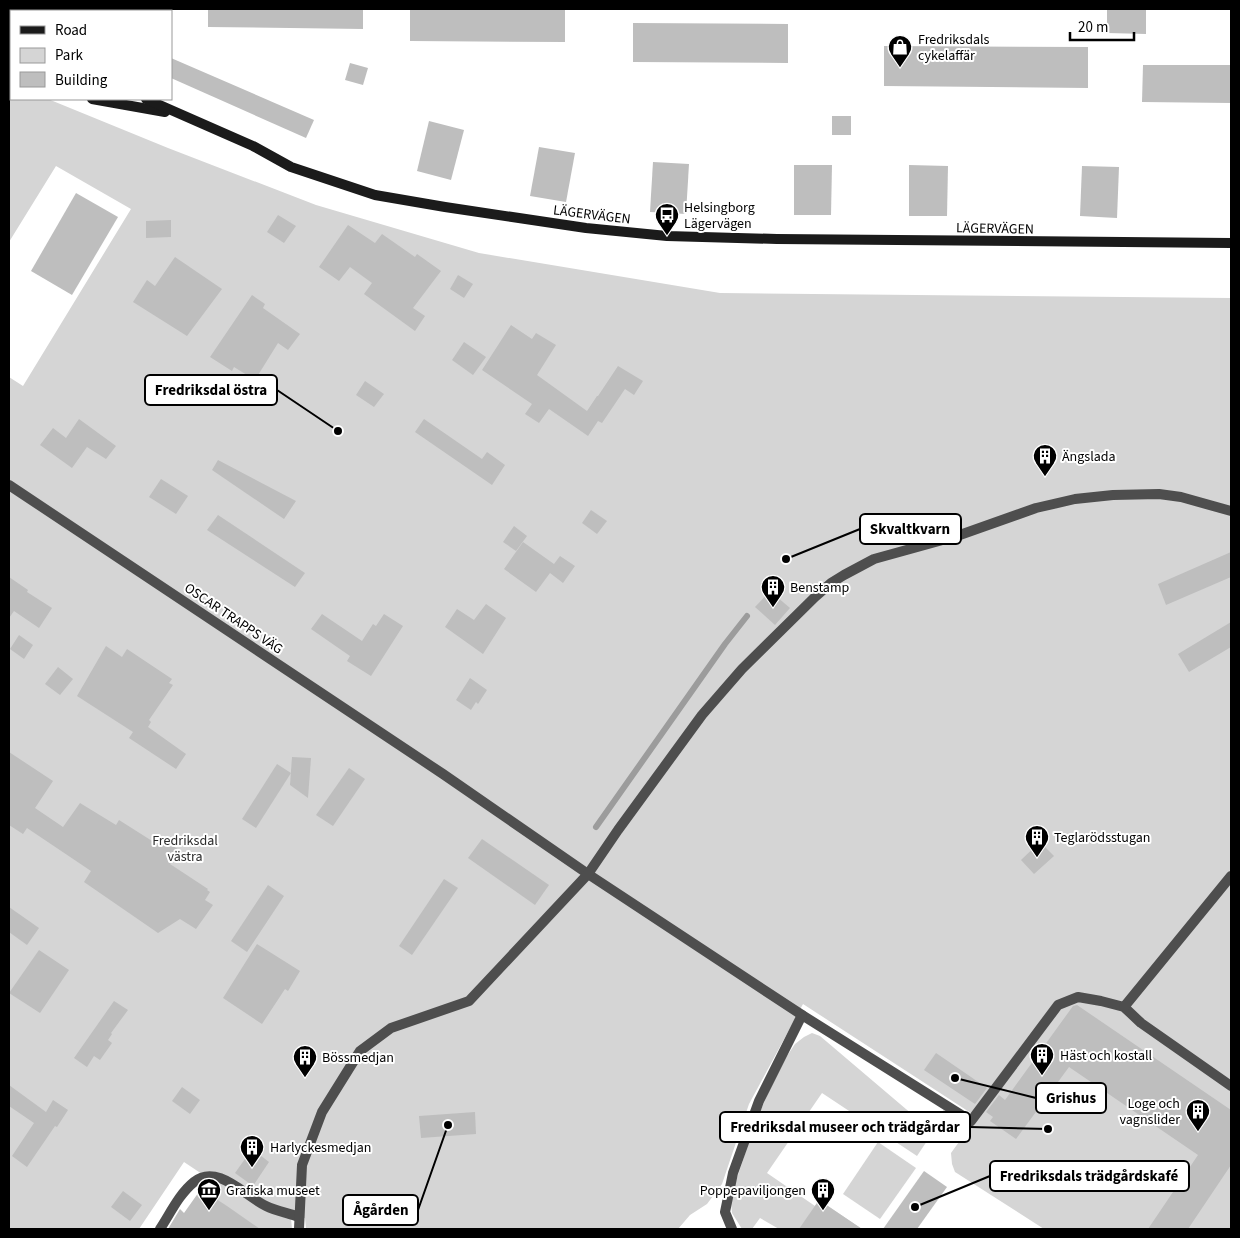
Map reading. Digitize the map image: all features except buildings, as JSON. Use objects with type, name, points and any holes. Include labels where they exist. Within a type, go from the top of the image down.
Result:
[{"type":"street","name":"LÄGERVÄGEN","points":[[98,100],[179,114]]},
{"type":"street","name":"LÄGERVÄGEN","points":[[148,100],[253,146],[291,167],[375,195],[454,209],[586,228],[666,236],[1231,243]]},
{"type":"lane","name":"OSCAR TRAPPS VÄG","points":[[9,485],[443,774],[588,874],[802,1015],[971,1121],[1058,1005],[1078,997],[1124,1007]]},
{"type":"lane","points":[[299,1229],[298,1217],[302,1165],[322,1112],[360,1051],[391,1028],[469,1000],[588,874],[702,715],[742,669],[814,597],[844,574],[874,559],[957,536],[1036,508],[1075,499],[1113,495],[1159,494],[1181,497],[1231,511]]},
{"type":"lane","points":[[1231,876],[1124,1007],[1141,1023],[1231,1086]]},
{"type":"lane","points":[[732,1229],[725,1212],[733,1173],[759,1101],[802,1015]]},
{"type":"lane","points":[[160,1229],[186,1190],[195,1181],[206,1177],[218,1176],[266,1206],[298,1217]]},
{"type":"green space","name":"Fredriksdal västra","points":[[9,84],[10,100],[50,100],[316,205],[479,253],[720,293],[1231,298],[1231,1229],[1044,1229],[955,1172],[951,1153],[977,1117],[803,1004],[749,1104],[722,1184],[707,1204],[690,1215],[678,1229],[306,1229],[305,1218],[291,1218],[292,1229],[248,1229],[252,1224],[201,1189],[202,1174],[184,1162],[139,1229],[9,1229],[9,377],[23,386],[131,209],[56,166],[9,242]]},
{"type":"green space","points":[[812,1033],[820,1036],[933,1132],[917,1156],[822,1093],[767,1173],[815,1206],[819,1200],[862,1229],[779,1229],[760,1218],[752,1229],[742,1229],[732,1213],[731,1201],[756,1121],[787,1056],[795,1044]]},
{"type":"green space","points":[[944,1109],[963,1122],[952,1139],[932,1127]]},
{"type":"green space","points":[[878,1142],[916,1168],[880,1219],[843,1194]]},
{"type":"waterway","points":[[596,827],[725,644],[747,616]]},
{"type":"place","name":"Fredriksdals cykelaffär","points":[[900,68]]},
{"type":"place","name":"Helsingborg Lägervägen","points":[[667,236]]},
{"type":"place","name":"Fredriksdal östra","points":[[338,431]]},
{"type":"place","name":"Ängslada","points":[[1045,477]]},
{"type":"place","name":"Skvaltkvarn","points":[[786,559]]},
{"type":"place","name":"Benstamp","points":[[773,608]]},
{"type":"place","name":"Teglarödsstugan","points":[[1037,858]]},
{"type":"place","name":"Häst och kostall","points":[[1042,1076]]},
{"type":"place","name":"Bössmedjan","points":[[305,1078]]},
{"type":"place","name":"Grishus","points":[[955,1078]]},
{"type":"place","name":"Ågården","points":[[448,1125]]},
{"type":"place","name":"Fredriksdal museer och trädgårdar","points":[[1048,1129]]},
{"type":"place","name":"Loge och vagnslider","points":[[1198,1132]]},
{"type":"place","name":"Harlyckesmedjan","points":[[252,1168]]},
{"type":"place","name":"Fredriksdals trädgårdskafé","points":[[915,1207]]},
{"type":"place","name":"Grafiska museet","points":[[209,1211]]},
{"type":"place","name":"Poppepaviljongen","points":[[823,1211]]}]
